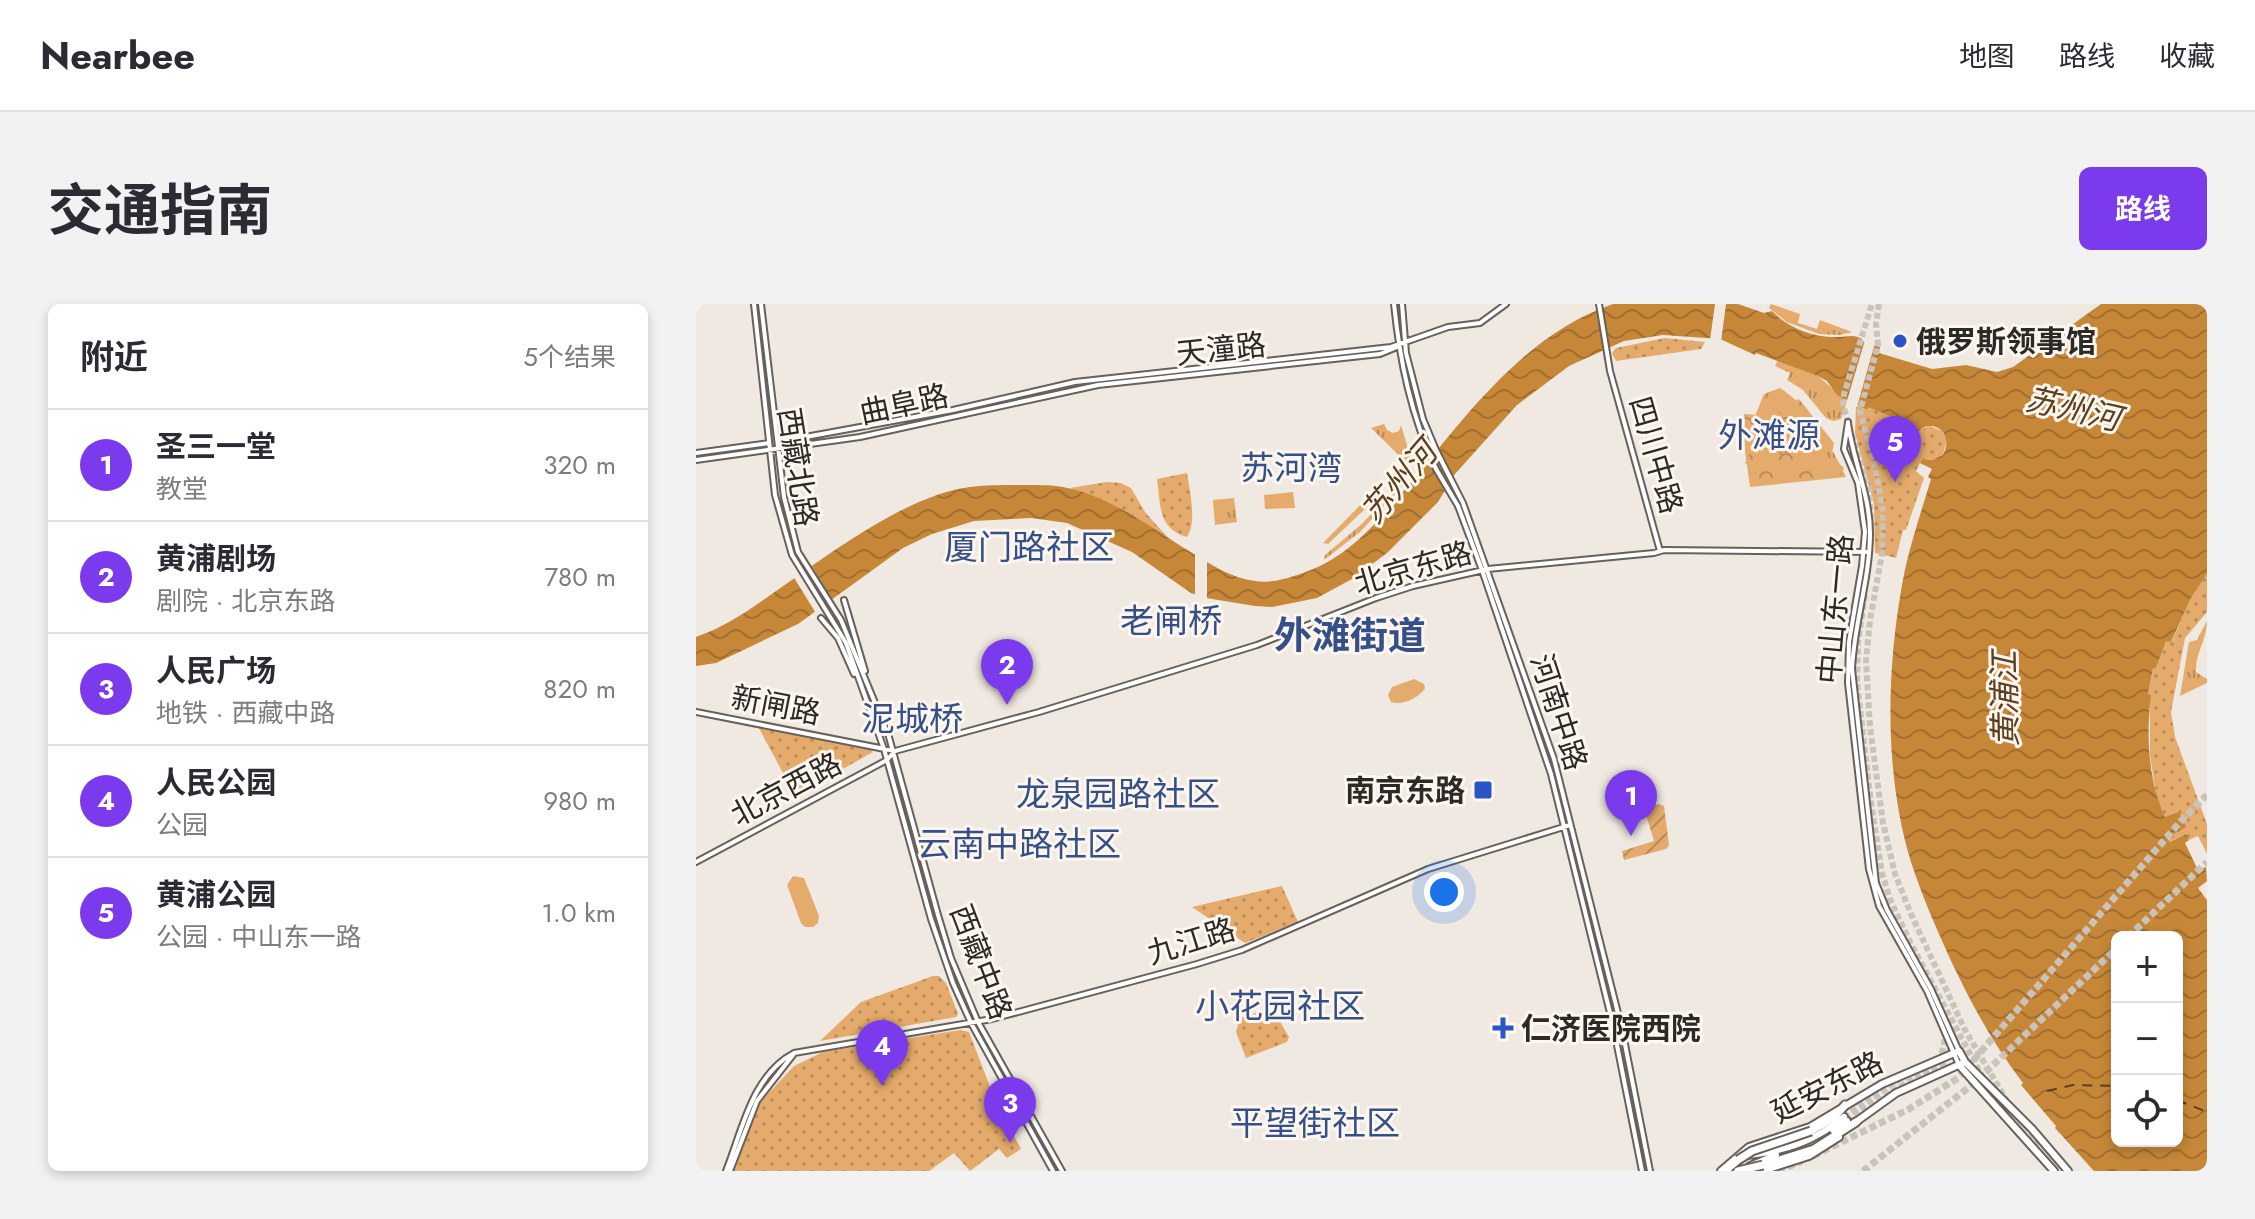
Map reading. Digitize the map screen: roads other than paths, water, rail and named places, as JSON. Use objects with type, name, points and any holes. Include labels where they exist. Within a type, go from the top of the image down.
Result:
[{"type":"highway","points":[[1812,1133],[1834,1118],[1845,1105]]},
{"type":"highway","points":[[1814,1148],[1844,1120]]},
{"type":"highway","points":[[1723,1171],[1748,1152],[1844,1120]]},
{"type":"highway","points":[[1741,1171],[1762,1168],[1814,1148],[1856,1122]]},
{"type":"main road","name":"西藏北路","points":[[754,304],[778,512],[792,555],[835,624]]},
{"type":"main road","name":"西藏北路","points":[[761,304],[784,497],[798,552],[841,620]]},
{"type":"main road","name":"河南中路","points":[[1394,304],[1398,345],[1413,411],[1436,469],[1458,506],[1485,569]]},
{"type":"main road","name":"河南中路","points":[[1402,304],[1405,343],[1429,436],[1463,503],[1567,826],[1622,1029],[1650,1171]]},
{"type":"main road","name":"天潼路","points":[[1045,387],[1398,345],[1451,326],[1480,323],[1506,304]]},
{"type":"main road","name":"四川中路","points":[[1599,306],[1605,352],[1660,551]]},
{"type":"main road","name":"天潼路","points":[[1046,395],[1098,385],[1380,354],[1394,350],[1398,345]]},
{"type":"main road","name":"曲阜路","points":[[696,453],[778,442],[953,410],[1045,387]]},
{"type":"main road","name":"曲阜路","points":[[696,460],[860,437],[1046,395]]},
{"type":"main road","name":"中山东一路","points":[[1867,552],[1862,500],[1843,443],[1848,422],[1869,510],[1867,552],[1849,642],[1847,670],[1869,869],[1879,906],[1927,991],[1956,1052]]},
{"type":"main road","points":[[1847,456],[1849,450],[1855,454]]},
{"type":"main road","name":"北京东路","points":[[895,751],[1161,675],[1271,640],[1376,598],[1485,569],[1695,549],[1867,552]]},
{"type":"main road","points":[[844,600],[866,677]]},
{"type":"main road","points":[[821,618],[838,638],[863,693]]},
{"type":"main road","name":"西藏中路","points":[[841,620],[895,751],[951,958],[978,1022],[1062,1171]]},
{"type":"main road","name":"西藏中路","points":[[835,624],[846,643],[884,749],[943,958],[971,1023],[1053,1171]]},
{"type":"main road","name":"新闸路","points":[[696,712],[895,751]]},
{"type":"main road","name":"北京西路","points":[[696,862],[887,760],[895,751]]},
{"type":"main road","name":"河南中路","points":[[1567,826],[1613,1025],[1642,1171]]},
{"type":"main road","name":"九江路","points":[[794,1053],[978,1022],[1242,950],[1428,869],[1567,826]]},
{"type":"main road","name":"九江路","points":[[789,1061],[811,1050]]},
{"type":"main road","points":[[1956,1052],[2054,1171]]},
{"type":"main road","name":"延安东路","points":[[1736,1159],[1749,1147],[1817,1124],[1900,1074],[1956,1052]]},
{"type":"main road","points":[[728,1171],[757,1101],[794,1053]]},
{"type":"main road","points":[[728,1171],[754,1099],[780,1063],[794,1053]]},
{"type":"main road","points":[[1931,1062],[1941,1064],[1937,1074]]},
{"type":"main road","points":[[1962,1063],[2032,1129],[2068,1171]]},
{"type":"main road","name":"延安东路","points":[[1762,1168],[1814,1154],[1896,1093],[1962,1063]]},
{"type":"main road","points":[[1736,1159],[1764,1155],[1805,1142],[1844,1120]]},
{"type":"main road","points":[[1741,1171],[1813,1142],[1844,1120]]},
{"type":"water","points":[[1613,304],[1738,304],[1764,313],[1772,311],[1794,327],[1811,334],[1859,337],[1880,347],[1879,353],[1932,369],[1966,365],[1997,372],[2013,367],[2101,304],[2207,304],[2207,574],[2191,598],[2171,642],[2166,641],[2156,668],[2153,668],[2148,694],[2151,695],[2150,758],[2159,803],[2165,817],[2179,812],[2186,827],[2167,838],[2170,842],[2186,834],[2189,840],[2185,843],[2198,870],[2206,867],[2207,881],[2198,888],[2207,900],[2207,1171],[2094,1171],[2021,1085],[2023,1083],[1976,1010],[1952,963],[1915,875],[1902,830],[1892,762],[1893,658],[1904,577],[1931,479],[1928,477],[1932,469],[1920,463],[1922,459],[1932,460],[1943,455],[1946,438],[1943,432],[1931,426],[1924,427],[1913,440],[1909,440],[1912,425],[1868,407],[1867,410],[1837,395],[1827,381],[1818,376],[1755,355],[1720,339],[1663,335],[1624,341],[1569,366],[1517,405],[1455,474],[1438,502],[1387,553],[1352,579],[1317,598],[1272,607],[1206,598],[1191,593],[1132,552],[1067,523],[1031,518],[974,521],[932,534],[903,548],[798,624],[716,663],[696,666],[696,637],[739,616],[845,543],[896,513],[946,492],[970,487],[1066,487],[1120,508],[1208,563],[1238,577],[1270,581],[1306,572],[1340,554],[1365,534],[1498,380],[1551,336]]},
{"type":"tunnel","points":[[1872,304],[1843,405],[1869,490],[1872,537]]},
{"type":"tunnel","points":[[1879,304],[1876,324],[1878,345],[1860,411],[1883,512],[1882,554],[1866,661],[1870,727],[1883,823],[1895,874],[1911,914],[1965,1030],[2007,1101]]},
{"type":"tunnel","points":[[1865,595],[1858,643],[1857,682],[1882,873],[1910,942],[1983,1078]]},
{"type":"tunnel","points":[[1813,1156],[1909,1109],[1958,1078],[2207,795]]},
{"type":"tunnel","points":[[2134,931],[2207,862]]},
{"type":"tunnel","points":[[1863,1171],[1973,1084],[2111,954]]},
{"type":"tunnel","points":[[1936,1061],[1944,1044],[1940,1011]]},
{"type":"tunnel","points":[[1847,1121],[1906,1083],[1943,1064],[1949,1056],[1951,1042]]},
{"type":"tunnel","points":[[1844,1117],[1901,1078]]},
{"type":"tunnel","points":[[1988,1088],[2007,1115],[2057,1171]]},
{"type":"tunnel","points":[[2025,1125],[2041,1144]]},
{"type":"tunnel","points":[[1778,1171],[1802,1161]]},
{"type":"place","name":"俄罗斯领事馆","points":[[1900,341]]},
{"type":"place","name":"黄浦公园","points":[[1895,482]]},
{"type":"place","name":"黄浦剧场","points":[[1007,705]]},
{"type":"place","name":"南京东路","points":[[1483,790]]},
{"type":"place","name":"圣三一堂","points":[[1631,836]]},
{"type":"place","name":"仁济医院西院","points":[[1503,1028]]},
{"type":"place","name":"人民公园","points":[[882,1086]]},
{"type":"place","name":"人民广场","points":[[1010,1143]]},
{"type":"district","name":"外滩源","points":[[1769,435]]},
{"type":"district","name":"苏河湾","points":[[1291,468]]},
{"type":"district","name":"厦门路社区","points":[[1029,547]]},
{"type":"district","name":"老闸桥","points":[[1171,621]]},
{"type":"district","name":"外滩街道","points":[[1350,635]]},
{"type":"district","name":"泥城桥","points":[[912,719]]},
{"type":"district","name":"龙泉园路社区","points":[[1118,794]]},
{"type":"district","name":"云南中路社区","points":[[1019,844]]},
{"type":"district","name":"小花园社区","points":[[1280,1006]]},
{"type":"district","name":"平望街社区","points":[[1315,1123]]},
{"type":"water label","name":"苏州河","points":[[2073,409]]},
{"type":"water label","name":"苏州河","points":[[1399,482]]},
{"type":"water label","name":"黄浦江","points":[[2005,699]]}]
